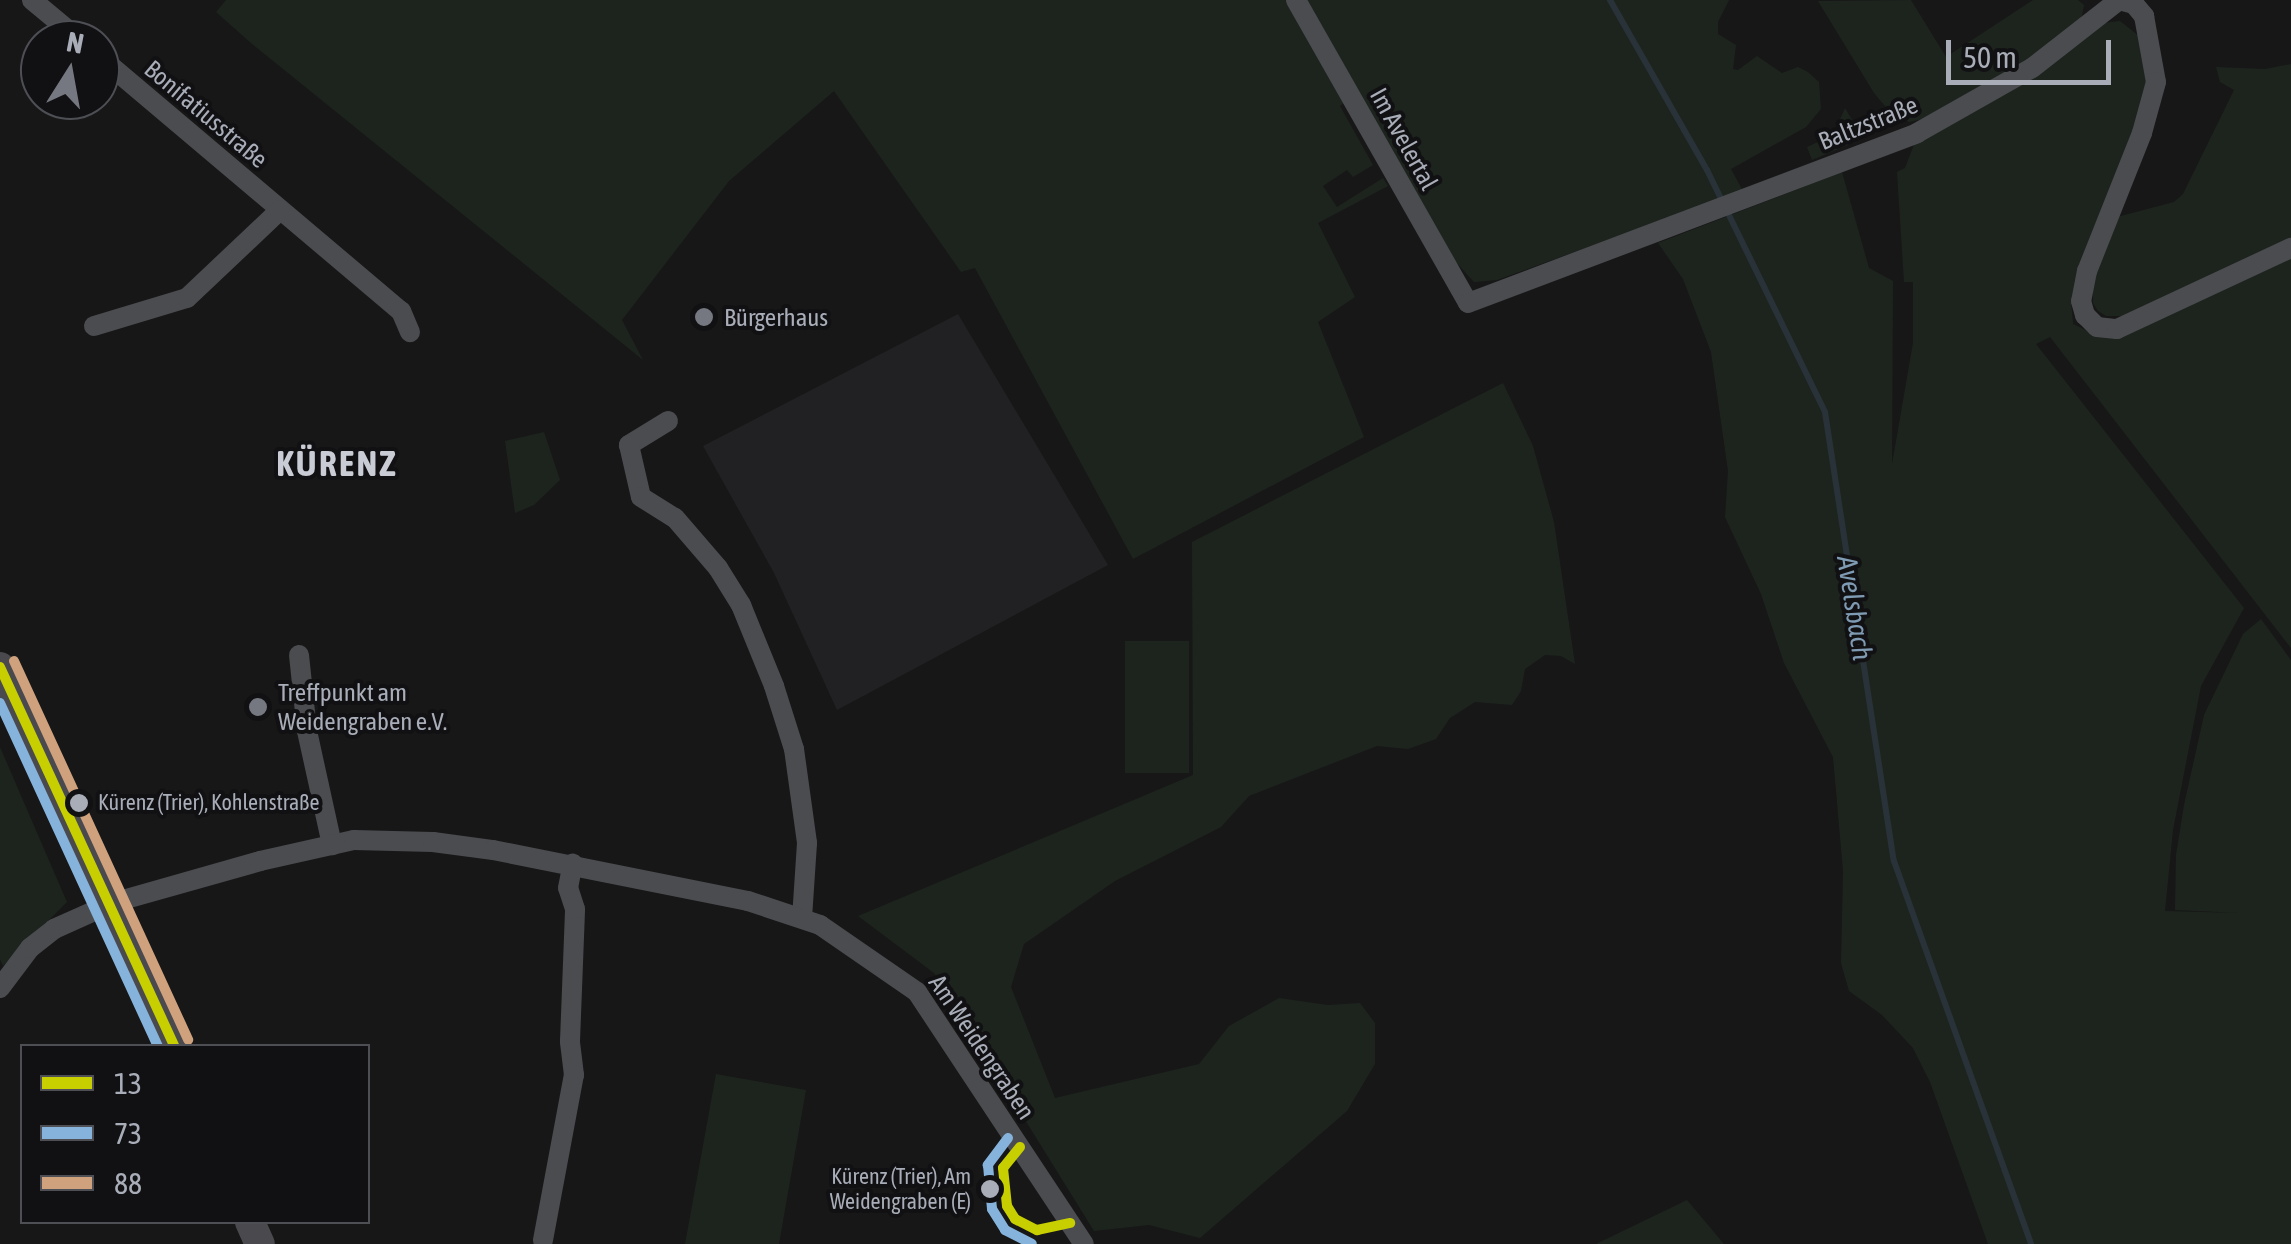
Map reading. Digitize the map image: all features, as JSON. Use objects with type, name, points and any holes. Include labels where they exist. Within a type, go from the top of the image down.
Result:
[{"type":"main road","points":[[0,666],[112,903],[173,1044]]},
{"type":"street","points":[[32,0],[56,20]]},
{"type":"street","name":"Im Avelertal","points":[[1296,0],[1468,303]]},
{"type":"street","name":"Baltzstraße","points":[[1468,303],[1917,133],[2032,68],[2120,0],[2134,4],[2144,16],[2156,82],[2142,133],[2091,257],[2081,301],[2085,315],[2097,326],[2117,329],[2291,248]]},
{"type":"street","name":"Bonifatiusstraße","points":[[120,74],[400,312],[410,332]]},
{"type":"street","points":[[94,326],[188,298],[280,210]]},
{"type":"street","points":[[668,421],[629,445],[641,497],[675,518],[718,568],[741,606],[774,686],[794,748],[807,844],[802,918]]},
{"type":"street","points":[[299,654],[307,731],[332,845]]},
{"type":"street","name":"Am Weidengraben","points":[[0,988],[30,948],[54,929],[112,903],[354,840],[433,842],[573,863],[748,901],[831,931],[907,982],[928,1004],[1084,1244]]},
{"type":"street","points":[[543,1240],[574,1075],[570,1040],[575,909],[568,888],[573,863]]},
{"type":"shaded area","points":[[226,0],[1287,0],[1346,101],[1340,106],[1373,165],[1353,177],[1347,170],[1323,186],[1337,207],[1383,178],[1388,186],[1318,223],[1355,297],[1318,322],[1364,437],[1133,559],[975,268],[961,272],[834,91],[729,181],[622,320],[643,360],[251,43],[216,12]]},
{"type":"shaded area","points":[[1307,0],[1729,0],[1718,22],[1718,34],[1736,45],[1733,69],[1738,70],[1757,56],[1782,73],[1798,67],[1819,82],[1821,109],[1806,127],[1731,169],[1743,191],[1497,280],[1474,282],[1453,259]]},
{"type":"shaded area","points":[[1911,0],[1946,57],[2033,0],[2078,0],[2084,5],[2082,16],[2066,34],[2036,56],[1923,119],[1909,122],[1890,112],[1874,93],[1818,1]]},
{"type":"shaded area","points":[[2120,21],[2139,36],[2148,79],[2136,123],[2081,265],[2071,301],[2073,324],[2100,337],[2291,258],[2291,648],[2050,337],[2036,344],[2244,608],[2201,686],[2173,830],[2165,911],[2240,913],[2175,910],[2176,855],[2184,805],[2204,715],[2243,634],[2261,619],[2291,660],[2291,1244],[1988,1244],[1930,1082],[1913,1048],[1882,1015],[1849,991],[1841,963],[1843,871],[1833,757],[1784,663],[1761,594],[1725,517],[1728,471],[1711,352],[1683,279],[1658,243],[1842,172],[1869,268],[1893,281],[1892,464],[1913,343],[1913,282],[1904,282],[1897,172],[1905,168],[1915,142],[2103,23]]},
{"type":"shaded area","points":[[2291,64],[2291,240],[2123,316],[2106,316],[2098,311],[2093,303],[2093,276],[2117,217],[2174,202],[2183,194],[2234,90],[2220,82],[2216,67],[2265,69]]},
{"type":"shaded area","points":[[1845,108],[1856,126],[1848,145],[1812,160],[1807,147],[1833,135]]},
{"type":"shaded area","points":[[958,314],[1108,565],[837,710],[774,573],[703,446]]},
{"type":"shaded area","points":[[1503,383],[1533,446],[1554,522],[1575,664],[1561,656],[1545,655],[1525,669],[1521,691],[1512,705],[1475,702],[1450,718],[1436,739],[1408,749],[1377,746],[1249,796],[1221,827],[1115,881],[1024,944],[1011,987],[1055,1098],[1199,1064],[1229,1026],[1279,998],[1328,1005],[1360,1003],[1375,1023],[1375,1064],[1347,1111],[1200,1238],[1149,1225],[1094,1231],[934,973],[858,916],[1193,775],[1192,542]]},
{"type":"shaded area","points":[[544,432],[560,480],[534,505],[515,513],[505,441]]},
{"type":"shaded area","points":[[1125,641],[1189,641],[1189,773],[1125,773]]},
{"type":"shaded area","points":[[0,747],[67,902],[3,966],[0,959]]},
{"type":"shaded area","points":[[716,1074],[806,1090],[779,1244],[685,1244]]},
{"type":"shaded area","points":[[1687,1200],[1724,1244],[1596,1244]]},
{"type":"waterway","name":"Avelsbach","points":[[1610,0],[1707,170],[1825,412],[1894,861],[2031,1244]]},
{"type":"transit line","name":"88","points":[[14,661],[188,1040]]},
{"type":"transit line","name":"13","points":[[0,667],[173,1044]]},
{"type":"transit line","name":"73","points":[[0,703],[157,1044]]},
{"type":"transit line","name":"73","points":[[1008,1138],[988,1165],[992,1209],[1005,1230],[1032,1244]]},
{"type":"transit line","name":"13","points":[[1020,1147],[1003,1168],[1007,1206],[1015,1219],[1037,1230],[1070,1223]]},
{"type":"place","name":"Bürgerhaus","points":[[704,317]]},
{"type":"place","name":"Treffpunkt am Weidengraben e.V.","points":[[258,707]]},
{"type":"place","name":"Kürenz (Trier), Kohlenstraße","points":[[79,803]]},
{"type":"place","name":"Kürenz (Trier), Am Weidengraben (E)","points":[[990,1189]]},
{"type":"district","name":"KÜRENZ","points":[[337,463]]}]
